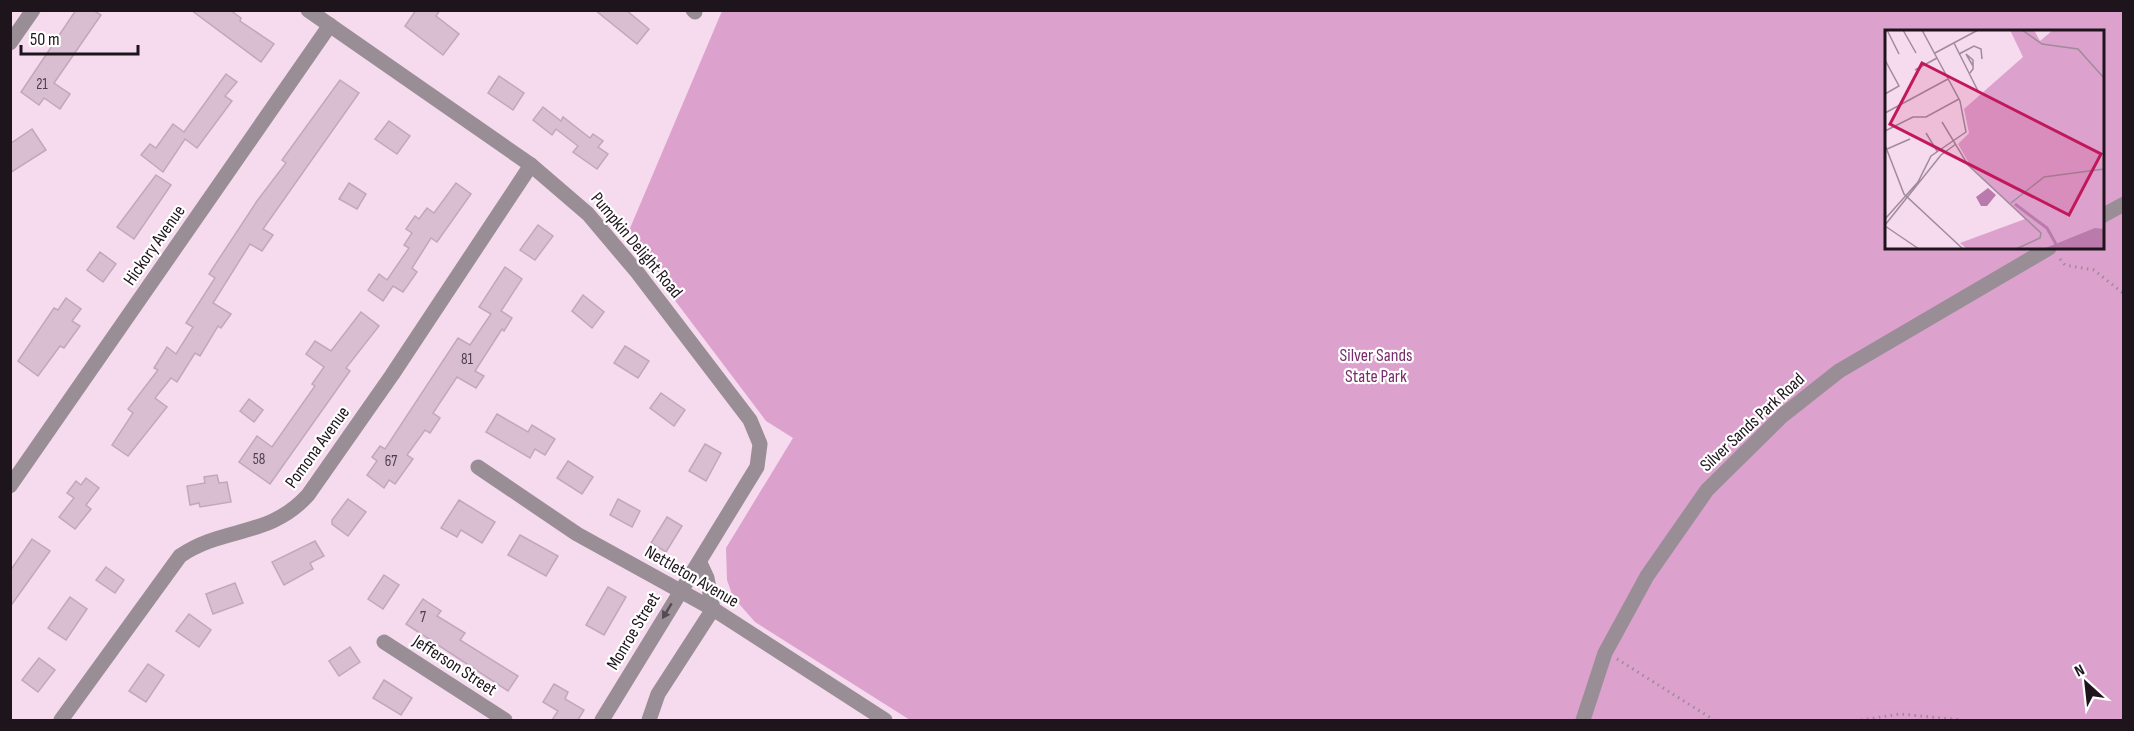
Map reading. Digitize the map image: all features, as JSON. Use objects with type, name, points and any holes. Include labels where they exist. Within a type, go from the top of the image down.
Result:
[{"type":"street","points":[[10,43],[33,10]]},
{"type":"street","name":"Pumpkin Delight Road","points":[[308,10],[531,165],[562,190],[606,233],[727,387],[757,432],[761,455],[757,467]]},
{"type":"street","name":"Hickory Avenue","points":[[10,486],[330,25]]},
{"type":"street","name":"Pomona Avenue","points":[[61,720],[180,556],[207,541],[273,523],[295,509],[308,495],[531,165]]},
{"type":"street","points":[[2104,215],[2124,204]]},
{"type":"street","name":"Silver Sands Park Road","points":[[1583,720],[1605,652],[1647,576],[1707,490],[1782,416],[1839,371],[2054,252]]},
{"type":"street","name":"Nettleton Avenue","points":[[478,467],[577,534],[713,609],[885,720]]},
{"type":"street","name":"Monroe Street","points":[[602,720],[757,467]]},
{"type":"street","points":[[650,720],[658,694],[713,609],[708,578],[700,563]]},
{"type":"street","name":"Jefferson Street","points":[[384,642],[505,720]]},
{"type":"path","points":[[2054,252],[2065,265],[2094,270],[2124,294]]},
{"type":"path","points":[[1605,652],[1714,720]]},
{"type":"path","points":[[1862,720],[1900,714],[1962,720]]},
{"type":"green space","name":"Silver Sands State Park","points":[[722,11],[2123,11],[2123,720],[910,720],[755,622],[733,597],[727,580],[726,548],[793,438],[766,421],[661,282],[664,280],[628,233]]},
{"type":"building","points":[[76,10],[93,10],[101,15],[54,83],[70,94],[60,109],[44,98],[39,105],[21,92]]},
{"type":"building","points":[[191,10],[230,10],[241,18],[240,21],[274,44],[261,62]]},
{"type":"building","points":[[416,10],[440,10],[436,16],[459,34],[443,55],[405,26]]},
{"type":"building","points":[[595,10],[626,10],[649,29],[637,44]]},
{"type":"building","points":[[226,74],[237,82],[225,96],[232,101],[197,148],[185,139],[163,172],[141,155],[150,144],[156,148],[173,124],[184,132]]},
{"type":"building","points":[[499,76],[524,93],[513,110],[488,93]]},
{"type":"building","points":[[340,80],[359,93],[263,229],[273,235],[262,251],[250,244],[213,303],[231,314],[221,328],[218,326],[200,356],[195,353],[177,382],[171,378],[155,398],[167,407],[128,456],[112,445],[133,413],[128,409],[158,370],[154,368],[167,347],[176,354],[193,327],[186,323],[215,278],[209,274],[257,201],[286,163],[282,160]]},
{"type":"building","points":[[543,107],[561,121],[563,117],[590,138],[593,134],[603,141],[598,147],[608,154],[597,169],[573,152],[578,146],[556,129],[552,135],[533,120]]},
{"type":"building","points":[[389,121],[410,136],[397,154],[375,139]]},
{"type":"building","points":[[32,129],[46,150],[10,173],[10,144]]},
{"type":"building","points":[[156,175],[171,185],[134,239],[117,227]]},
{"type":"building","points":[[349,183],[366,194],[357,209],[339,199]]},
{"type":"building","points":[[456,183],[471,194],[437,242],[431,238],[412,268],[417,272],[403,292],[393,286],[383,301],[368,290],[379,274],[387,280],[409,248],[404,245],[412,233],[406,229],[415,216],[419,219],[427,208],[434,213]]},
{"type":"building","points":[[538,225],[553,236],[535,260],[520,250]]},
{"type":"building","points":[[100,252],[116,264],[103,282],[87,270]]},
{"type":"building","points":[[505,267],[522,279],[501,311],[512,318],[504,331],[502,329],[475,371],[484,376],[476,388],[457,377],[433,413],[440,418],[430,433],[425,430],[407,455],[413,459],[395,484],[389,480],[384,488],[367,475],[377,461],[372,457],[380,446],[385,449],[458,338],[470,345],[491,314],[479,307]]},
{"type":"building","points":[[583,295],[604,312],[592,328],[572,311]]},
{"type":"building","points":[[66,298],[81,309],[72,321],[80,326],[64,348],[60,346],[38,376],[18,361],[54,308],[58,310]]},
{"type":"building","points":[[361,312],[379,326],[346,368],[350,371],[270,484],[239,462],[257,436],[272,447],[315,386],[312,384],[324,367],[306,354],[315,341],[331,351]]},
{"type":"building","points":[[625,346],[649,361],[638,378],[614,363]]},
{"type":"building","points":[[661,393],[685,410],[674,426],[650,408]]},
{"type":"building","points":[[249,399],[263,410],[254,422],[240,411]]},
{"type":"building","points":[[497,414],[528,432],[532,425],[555,439],[545,455],[535,449],[530,458],[486,432]]},
{"type":"building","points":[[705,444],[721,453],[706,481],[689,471]]},
{"type":"building","points":[[568,461],[593,477],[582,494],[557,478]]},
{"type":"building","points":[[217,475],[219,483],[227,482],[231,502],[200,507],[199,503],[190,505],[187,486],[205,483],[204,477]]},
{"type":"building","points":[[86,478],[99,488],[86,505],[91,509],[75,529],[59,517],[74,498],[67,493],[76,481],[81,485]]},
{"type":"building","points":[[348,499],[366,512],[348,536],[332,524],[332,520]]},
{"type":"building","points":[[618,499],[640,511],[632,527],[610,515]]},
{"type":"building","points":[[459,500],[495,522],[482,543],[461,530],[457,537],[441,528]]},
{"type":"building","points":[[667,517],[682,526],[666,552],[651,543]]},
{"type":"building","points":[[520,535],[558,556],[546,576],[508,555]]},
{"type":"building","points":[[32,539],[50,551],[10,607],[10,571]]},
{"type":"building","points":[[315,541],[324,556],[310,563],[313,569],[284,585],[272,562]]},
{"type":"building","points":[[106,567],[124,580],[115,593],[96,580]]},
{"type":"building","points":[[384,575],[399,585],[383,609],[368,599]]},
{"type":"building","points":[[235,583],[243,603],[213,614],[206,594]]},
{"type":"building","points":[[608,587],[626,597],[604,635],[586,625]]},
{"type":"building","points":[[70,597],[87,609],[66,640],[48,628]]},
{"type":"building","points":[[423,599],[441,611],[437,616],[465,633],[460,640],[518,676],[508,691],[406,624]]},
{"type":"building","points":[[189,614],[211,630],[199,647],[176,631]]},
{"type":"building","points":[[350,647],[360,662],[339,676],[329,661]]},
{"type":"building","points":[[39,658],[55,670],[38,692],[22,680]]},
{"type":"building","points":[[148,664],[164,675],[146,702],[129,691]]},
{"type":"building","points":[[384,680],[412,698],[401,715],[373,698]]},
{"type":"building","points":[[554,684],[568,692],[565,699],[584,710],[578,720],[552,720],[558,711],[543,702]]}]
